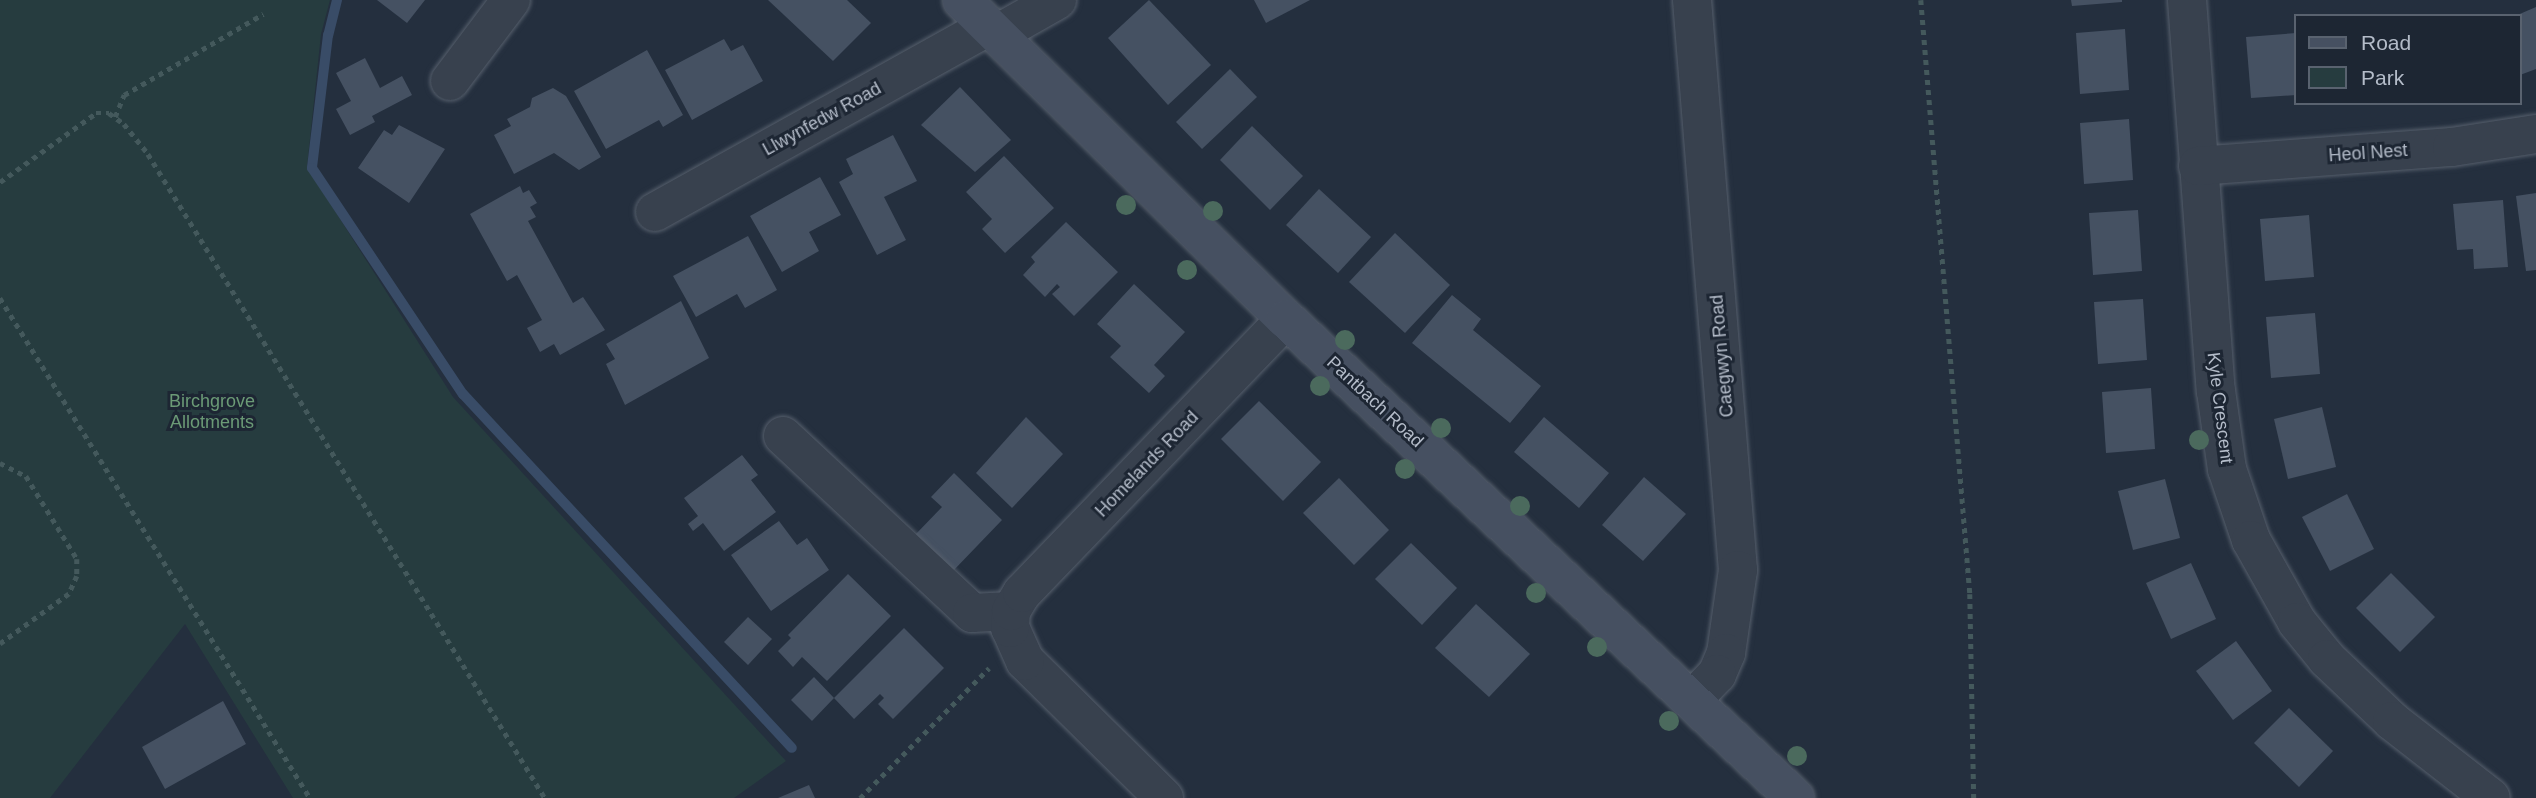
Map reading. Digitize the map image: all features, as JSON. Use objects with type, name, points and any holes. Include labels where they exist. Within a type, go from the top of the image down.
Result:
[{"type":"street","points":[[450,81],[511,0]]},
{"type":"street","name":"Pantbach Road","points":[[962,0],[1286,319],[1693,699],[1795,798]]},
{"type":"street","name":"Llwynfedw Road","points":[[655,212],[993,30],[1057,0]]},
{"type":"street","name":"Caegwyn Road","points":[[1692,0],[1738,570],[1727,653],[1717,674],[1693,699]]},
{"type":"street","name":"Kyle Crescent","points":[[2187,0],[2221,433],[2227,469],[2252,540],[2297,622],[2327,659],[2392,721],[2491,798]]},
{"type":"street","name":"Heol Nest","points":[[2198,166],[2452,147],[2536,134]]},
{"type":"street","name":"Homelands Road","points":[[1011,611],[1022,593],[1286,319]]},
{"type":"street","points":[[783,436],[972,613],[1011,611],[1014,643],[1025,661],[1164,798]]},
{"type":"path","points":[[1920,0],[1970,594],[1974,798]]},
{"type":"path","points":[[115,117],[124,95],[263,14]]},
{"type":"path","points":[[0,181],[96,113],[115,117],[148,154],[545,798]]},
{"type":"path","points":[[0,298],[310,798]]},
{"type":"path","points":[[0,463],[26,476],[77,559],[77,576],[69,594],[0,644]]},
{"type":"path","points":[[860,798],[992,664]]},
{"type":"green space","name":"Birchgrove Allotments","points":[[0,0],[330,0],[321,34],[307,167],[453,397],[786,761],[734,798],[293,798],[185,624],[50,798],[0,798]]},
{"type":"building","points":[[377,0],[425,0],[407,23]]},
{"type":"building","points":[[768,0],[847,0],[871,23],[833,61]]},
{"type":"building","points":[[1149,0],[1211,65],[1168,105],[1108,38]]},
{"type":"building","points":[[1254,0],[1310,0],[1266,23]]},
{"type":"building","points":[[2071,0],[2122,0],[2122,2],[2072,6]]},
{"type":"building","points":[[2536,7],[2536,69],[2522,74],[2522,14],[2520,14]]},
{"type":"building","points":[[2125,29],[2129,90],[2080,94],[2076,33]]},
{"type":"building","points":[[2294,33],[2294,95],[2251,98],[2246,37]]},
{"type":"building","points":[[724,39],[731,51],[743,45],[763,81],[692,120],[665,70]]},
{"type":"building","points":[[647,50],[683,115],[663,127],[659,120],[606,149],[574,91]]},
{"type":"building","points":[[365,58],[380,88],[402,76],[412,95],[372,116],[375,122],[350,135],[336,109],[351,101],[336,73]]},
{"type":"building","points":[[1230,69],[1257,97],[1202,149],[1176,122]]},
{"type":"building","points":[[960,87],[1011,140],[975,172],[921,125]]},
{"type":"building","points":[[553,88],[566,96],[601,157],[579,170],[554,153],[514,174],[494,135],[511,126],[507,119],[530,107],[532,98]]},
{"type":"building","points":[[2129,119],[2133,180],[2084,184],[2080,123]]},
{"type":"building","points":[[399,125],[445,149],[409,203],[358,168],[384,130],[392,135]]},
{"type":"building","points":[[1252,126],[1303,176],[1270,210],[1220,160]]},
{"type":"building","points":[[893,135],[917,181],[884,197],[906,240],[877,255],[839,182],[853,174],[846,159]]},
{"type":"building","points":[[1004,156],[1054,208],[1005,253],[982,229],[992,219],[966,192]]},
{"type":"building","points":[[820,177],[841,215],[809,232],[819,251],[782,272],[750,216]]},
{"type":"building","points":[[520,186],[523,193],[529,190],[537,203],[530,207],[536,217],[528,221],[573,303],[583,297],[605,330],[560,355],[554,344],[540,352],[527,328],[542,320],[517,275],[507,281],[470,214]]},
{"type":"building","points":[[1319,189],[1371,237],[1338,273],[1286,225]]},
{"type":"building","points":[[2536,193],[2536,270],[2526,271],[2516,196]]},
{"type":"building","points":[[2503,200],[2508,267],[2474,269],[2473,249],[2457,250],[2453,204]]},
{"type":"building","points":[[2138,210],[2142,271],[2093,275],[2089,213]]},
{"type":"building","points":[[2309,215],[2314,277],[2265,281],[2260,219]]},
{"type":"building","points":[[1066,222],[1118,272],[1074,316],[1052,294],[1060,287],[1057,284],[1045,297],[1023,275],[1035,262],[1031,257]]},
{"type":"building","points":[[1395,233],[1450,285],[1405,333],[1349,282]]},
{"type":"building","points":[[748,236],[777,290],[745,308],[737,294],[696,317],[673,276]]},
{"type":"building","points":[[1134,284],[1185,332],[1154,365],[1165,376],[1149,393],[1110,357],[1121,346],[1097,324]]},
{"type":"building","points":[[1452,295],[1481,319],[1473,330],[1541,386],[1510,423],[1412,343]]},
{"type":"building","points":[[2143,299],[2147,360],[2098,364],[2094,302]]},
{"type":"building","points":[[681,301],[709,358],[625,405],[606,364],[615,359],[606,344]]},
{"type":"building","points":[[2315,313],[2320,374],[2271,378],[2266,317]]},
{"type":"building","points":[[2151,388],[2155,449],[2106,453],[2102,392]]},
{"type":"building","points":[[1259,401],[1321,462],[1283,501],[1221,439]]},
{"type":"building","points":[[2322,407],[2336,467],[2288,479],[2274,419]]},
{"type":"building","points":[[1026,417],[1063,454],[1012,508],[976,473]]},
{"type":"building","points":[[1544,417],[1609,473],[1579,508],[1514,452]]},
{"type":"building","points":[[742,455],[758,475],[751,480],[776,512],[724,551],[703,523],[693,531],[688,524],[698,516],[684,498]]},
{"type":"building","points":[[954,473],[1002,520],[953,571],[915,535],[942,507],[931,497]]},
{"type":"building","points":[[1644,477],[1686,514],[1643,561],[1602,525]]},
{"type":"building","points":[[1339,478],[1389,530],[1354,565],[1303,513]]},
{"type":"building","points":[[2165,479],[2180,538],[2133,550],[2118,491]]},
{"type":"building","points":[[2347,494],[2374,549],[2330,571],[2302,517]]},
{"type":"building","points":[[779,521],[797,545],[807,538],[829,570],[771,611],[731,555]]},
{"type":"building","points":[[1411,543],[1457,588],[1422,625],[1375,579]]},
{"type":"building","points":[[2191,563],[2216,619],[2171,639],[2146,583]]},
{"type":"building","points":[[2391,573],[2435,617],[2400,652],[2356,608]]},
{"type":"building","points":[[848,574],[891,616],[827,681],[802,657],[793,667],[778,651],[791,638],[788,635]]},
{"type":"building","points":[[1476,604],[1530,654],[1489,697],[1435,648]]},
{"type":"building","points":[[748,617],[772,639],[748,665],[724,642]]},
{"type":"building","points":[[904,628],[944,668],[893,719],[878,704],[884,698],[880,694],[854,719],[834,698]]},
{"type":"building","points":[[2236,641],[2272,691],[2233,720],[2196,671]]},
{"type":"building","points":[[814,677],[834,698],[812,721],[791,700]]},
{"type":"building","points":[[223,701],[246,744],[165,789],[142,747]]},
{"type":"building","points":[[2289,708],[2333,751],[2299,787],[2254,743]]},
{"type":"building","points":[[809,785],[815,798],[778,798]]},
{"type":"waterway","points":[[337,0],[328,35],[312,168],[463,394],[792,748]]}]
